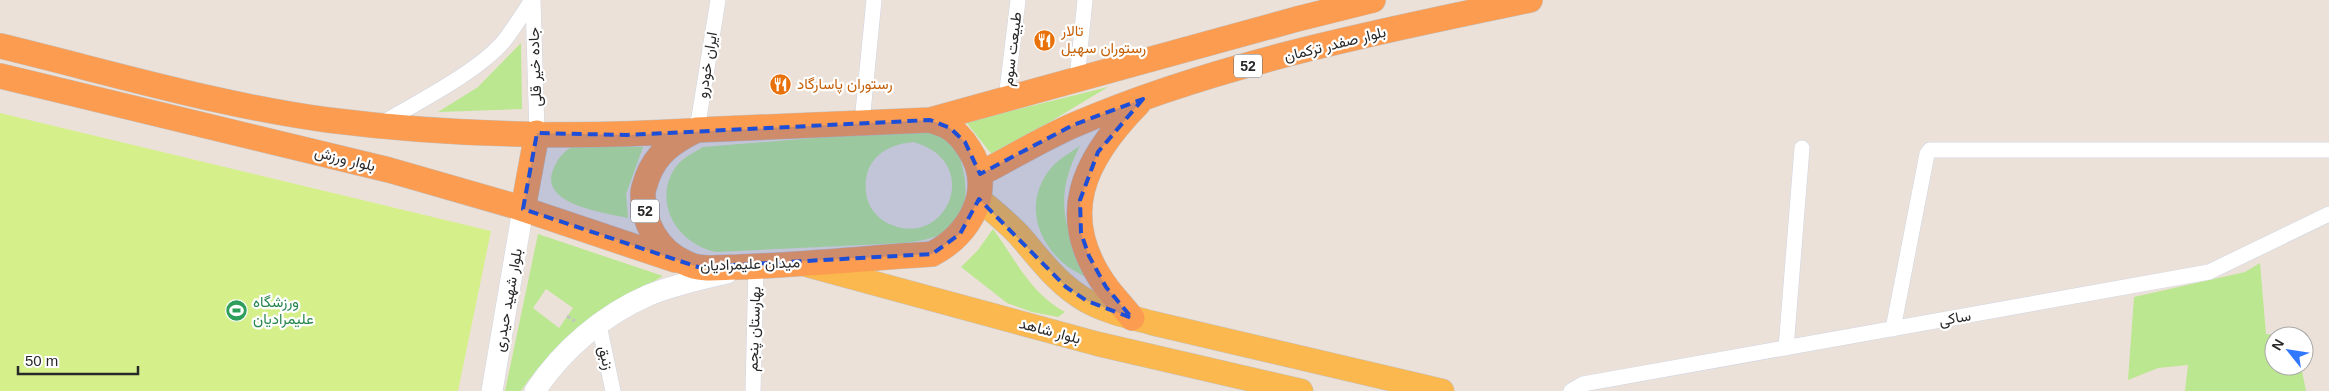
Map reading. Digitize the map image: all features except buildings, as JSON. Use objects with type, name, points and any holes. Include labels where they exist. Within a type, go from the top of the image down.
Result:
[{"type":"highway","name":"52","points":[[930,120],[1298,18],[1374,0]]},
{"type":"highway","name":"بلوار صفدر ترکمان","points":[[980,174],[1073,125],[1143,99],[1227,72],[1340,42],[1530,0]]},
{"type":"highway","name":"52","points":[[0,46],[233,102],[326,120],[472,132],[627,135],[697,130]]},
{"type":"highway","name":"بلوار ورزش","points":[[0,76],[389,170],[524,209],[685,263]]},
{"type":"highway","points":[[1132,318],[1106,287],[1089,256],[1081,234],[1080,207],[1087,174],[1098,152],[1114,129],[1143,99]]},
{"type":"highway","name":"میدان علیمرادیان","points":[[930,120],[950,128],[965,142],[975,158],[980,174],[979,199],[972,218],[960,234],[944,248],[932,254],[698,268],[685,263],[667,251],[652,234],[645,213],[643,191],[651,168],[664,150],[675,140],[697,130],[862,122],[930,120]]},
{"type":"highway","points":[[524,209],[537,133]]},
{"type":"main road","points":[[979,199],[1019,235],[1042,263],[1066,287],[1087,301],[1132,318],[1442,391]]},
{"type":"main road","name":"بلوار شهید حیدری","points":[[492,391],[524,209]]},
{"type":"main road","name":"بلوار شاهد","points":[[800,263],[1098,344],[1301,391]]},
{"type":"main road","points":[[535,391],[550,368],[579,339],[598,325],[648,296],[684,283],[756,266]]},
{"type":"street","points":[[378,125],[451,82],[482,60],[503,42],[533,0]]},
{"type":"street","name":"جاده خیر قلی","points":[[533,0],[537,133]]},
{"type":"street","name":"ایران خودرو","points":[[697,130],[718,0]]},
{"type":"street","points":[[862,122],[874,0]]},
{"type":"street","name":"طبیعت سوم","points":[[1006,99],[1018,0]]},
{"type":"street","points":[[1077,79],[1085,0]]},
{"type":"street","points":[[1786,348],[1802,148]]},
{"type":"street","points":[[1893,329],[1927,154],[1930,150],[2329,150]]},
{"type":"street","name":"ساکی","points":[[1571,391],[1582,384],[2209,272],[2329,214]]},
{"type":"street","name":"بهارستان پنجم","points":[[752,391],[756,266]]},
{"type":"street","name":"زنبق","points":[[598,325],[612,391]]},
{"type":"highlighted area","points":[[1143,99],[1098,152],[1080,200],[1081,233],[1089,256],[1106,287],[1132,318],[1087,301],[1066,287],[979,199],[960,234],[932,254],[698,267],[523,209],[537,133],[627,135],[930,120],[950,128],[965,142],[980,174],[1073,125]]},
{"type":"green space","points":[[521,43],[522,109],[438,112],[478,87]]},
{"type":"green space","points":[[1108,87],[993,156],[966,122]]},
{"type":"green space","name":"ورزشگاه علیمرادیان","points":[[0,113],[491,231],[458,391],[0,391]]},
{"type":"green space","points":[[910,130],[927,132],[938,135],[953,144],[959,154],[965,183],[964,201],[959,217],[946,231],[937,236],[921,240],[905,243],[717,252],[703,248],[681,232],[673,221],[666,195],[669,181],[678,164],[703,147]],"holes":[[[913,142],[935,152],[947,166],[952,183],[950,199],[942,214],[928,224],[912,229],[892,225],[880,218],[873,211],[867,198],[867,175],[875,158],[891,147]]]},
{"type":"green space","points":[[576,145],[643,147],[626,194],[628,218],[577,205],[556,192],[551,182],[555,165],[562,155]]},
{"type":"green space","points":[[1080,146],[1066,181],[1064,197],[1065,212],[1072,243],[1087,278],[1064,264],[1052,251],[1044,240],[1036,215],[1038,191],[1044,179],[1055,164]]},
{"type":"green space","points":[[993,229],[1033,286],[1065,312],[1058,317],[1032,312],[1007,303],[961,267],[978,250]]},
{"type":"green space","points":[[538,234],[663,276],[603,312],[584,326],[550,355],[521,391],[505,391]],"holes":[[[546,289],[573,308],[559,328],[533,308]]]},
{"type":"green space","points":[[2260,263],[2265,326],[2264,376],[2303,376],[2306,391],[2185,391],[2188,365],[2158,368],[2128,380],[2134,297],[2245,272]]},
{"type":"place","name":"تالار رستوران سهیل","points":[[1045,40]]},
{"type":"place","name":"رستوران پاسارگاد","points":[[781,84]]},
{"type":"place","name":"ورزشگاه علیمرادیان","points":[[237,311]]}]
